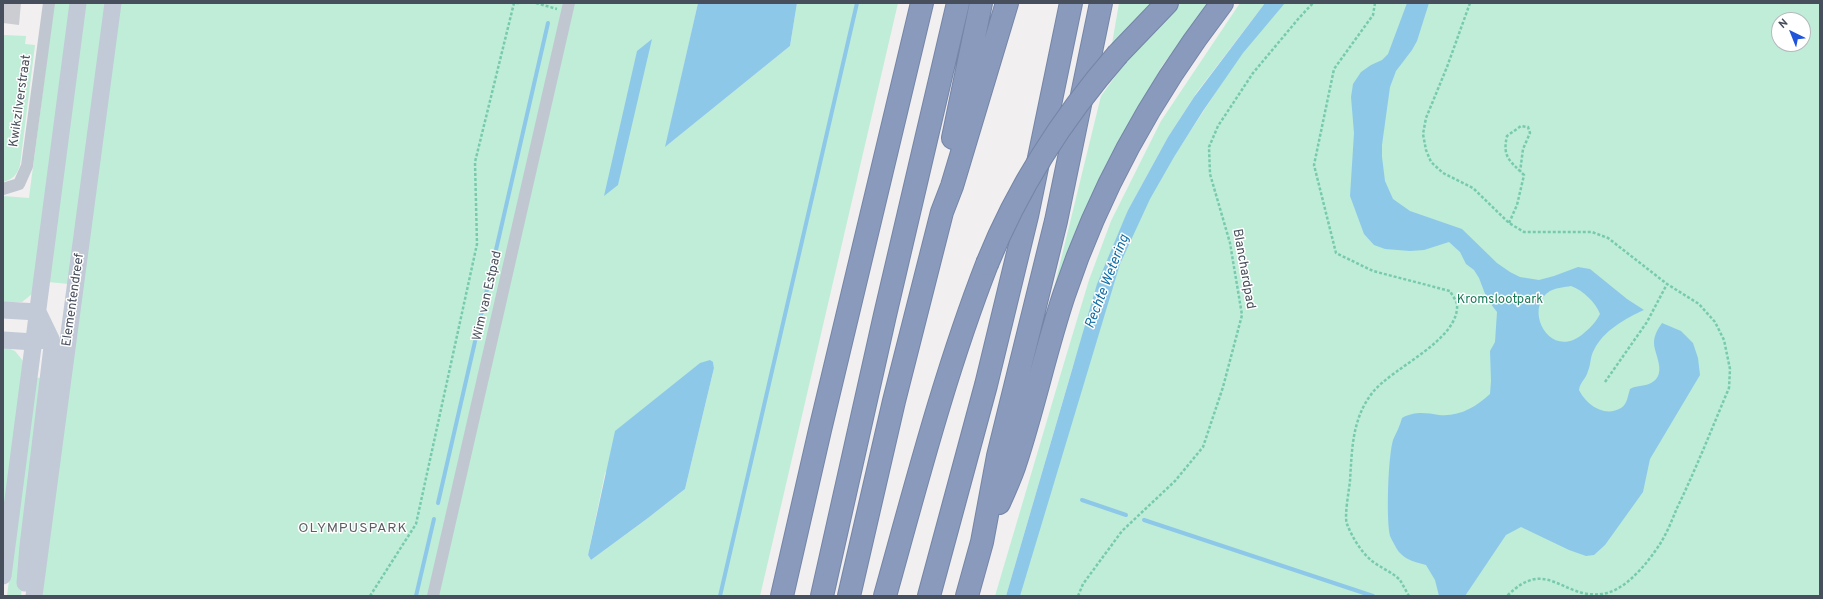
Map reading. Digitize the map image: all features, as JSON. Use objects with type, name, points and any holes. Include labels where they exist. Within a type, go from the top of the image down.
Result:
[{"type":"highway","points":[[782,596],[922,3]]},
{"type":"highway","points":[[822,596],[885,315],[958,3]]},
{"type":"highway","points":[[942,212],[943,184],[981,3]]},
{"type":"highway","points":[[849,596],[894,400],[942,212],[952,186],[1007,3]]},
{"type":"highway","points":[[929,596],[986,385],[1027,216],[1071,3]]},
{"type":"highway","points":[[967,596],[982,542],[998,456],[1056,221],[1101,3]]},
{"type":"highway","points":[[885,596],[940,400],[963,328],[986,264],[1018,198],[1056,133],[1118,54],[1167,3]]},
{"type":"highway","points":[[982,542],[1016,462],[1064,295],[1093,220],[1124,152],[1166,81],[1222,3]]},
{"type":"main road","points":[[3,576],[78,3]]},
{"type":"main road","name":"Elementendreef","points":[[34,596],[113,3]]},
{"type":"main road","points":[[3,310],[38,312]]},
{"type":"main road","points":[[28,596],[25,585],[28,546],[52,347],[51,340],[38,312]]},
{"type":"main road","points":[[3,340],[34,342],[51,340],[70,329]]},
{"type":"street","name":"Kwikzilverstraat","points":[[3,189],[19,184],[27,166],[49,3]]},
{"type":"street","name":"Wim van Estpad","points":[[433,596],[568,7]]},
{"type":"path","points":[[370,596],[416,524],[477,244],[475,162],[514,3],[519,3]]},
{"type":"path","points":[[536,3],[568,7]]},
{"type":"path","name":"Blanchardpad","points":[[1078,596],[1083,584],[1122,531],[1175,481],[1203,447],[1223,387],[1242,315],[1230,243],[1210,174],[1209,147],[1218,126],[1253,74],[1313,3]]},
{"type":"path","points":[[1375,3],[1373,15],[1334,69],[1314,164],[1336,253],[1373,271],[1450,291],[1457,303],[1456,316],[1445,333],[1426,351],[1393,373],[1373,392],[1359,416],[1353,433],[1346,522],[1357,544],[1371,560],[1390,571],[1400,581],[1409,596]]},
{"type":"path","points":[[1470,3],[1447,67],[1426,118],[1423,134],[1426,150],[1431,162],[1443,173],[1473,188],[1509,223],[1524,232],[1592,232],[1608,238],[1667,284],[1699,304],[1715,322],[1724,340],[1730,369],[1729,388],[1688,485],[1660,543],[1641,569],[1626,583],[1603,594],[1582,594],[1549,580],[1532,579],[1520,585],[1507,596]]},
{"type":"path","points":[[1509,223],[1517,205],[1524,175],[1520,172],[1506,157],[1504,147],[1507,136],[1514,129],[1521,126],[1528,127],[1530,133],[1523,149],[1520,172]]},
{"type":"path","points":[[1605,382],[1647,322],[1667,284]]},
{"type":"green space","points":[[54,3],[72,3],[32,294],[22,302],[3,303],[3,196],[29,198]]},
{"type":"green space","points":[[85,3],[106,3],[69,284],[48,282]]},
{"type":"green space","points":[[119,3],[698,3],[666,146],[790,46],[797,3],[898,3],[760,596],[42,596]],"holes":[[[713,362],[714,368],[685,489],[591,560],[588,555],[605,473]]]},
{"type":"green space","points":[[1119,3],[1153,3],[1112,44]]},
{"type":"green space","points":[[1179,3],[1211,3],[1162,66],[1110,158],[1052,296],[1101,96],[1133,52]]},
{"type":"green space","points":[[1240,3],[1265,3],[1197,92],[1168,137],[1128,210],[1073,366],[1006,596],[995,596],[1089,280],[1111,221],[1161,121]]},
{"type":"green space","name":"Kromslootpark","points":[[1274,3],[1820,3],[1820,596],[1013,596],[1122,236]]},
{"type":"green space","points":[[3,35],[26,36],[25,44],[35,45],[20,165],[14,176],[3,182]]},
{"type":"green space","points":[[3,346],[15,351],[23,361],[3,527]]},
{"type":"green space","points":[[35,377],[45,379],[21,596],[7,596]]},
{"type":"water","points":[[698,3],[797,3],[790,46],[665,147]]},
{"type":"water","name":"Rechte Wetering","points":[[1265,3],[1285,3],[1243,53],[1203,111],[1150,199],[1120,264],[1020,596],[1006,596],[1097,284],[1128,210],[1168,137],[1194,97]]},
{"type":"water","points":[[1407,3],[1429,3],[1417,41],[1396,71],[1390,87],[1382,145],[1382,157],[1385,181],[1393,199],[1410,211],[1462,229],[1497,263],[1520,277],[1539,280],[1578,267],[1590,269],[1627,299],[1644,310],[1630,317],[1609,331],[1598,343],[1593,352],[1587,374],[1579,390],[1586,400],[1596,408],[1615,411],[1625,405],[1630,389],[1651,383],[1656,379],[1659,374],[1659,364],[1654,340],[1656,332],[1662,323],[1681,331],[1693,343],[1698,358],[1700,375],[1650,459],[1643,492],[1605,545],[1594,555],[1586,556],[1569,550],[1521,527],[1506,535],[1465,596],[1439,596],[1435,580],[1426,565],[1412,561],[1405,557],[1399,552],[1390,536],[1388,488],[1391,448],[1402,418],[1416,413],[1446,415],[1460,413],[1473,407],[1490,394],[1490,351],[1495,342],[1497,312],[1487,299],[1479,278],[1474,270],[1466,264],[1460,252],[1449,242],[1424,250],[1410,251],[1385,249],[1374,245],[1364,234],[1350,196],[1354,133],[1351,97],[1353,84],[1361,72],[1382,60],[1388,54]],"holes":[[[1571,286],[1588,297],[1600,314],[1597,320],[1584,333],[1572,341],[1560,341],[1551,337],[1544,330],[1539,320],[1539,309],[1542,299],[1550,291],[1558,288]]]},
{"type":"water","points":[[652,39],[618,185],[604,196],[637,51]]},
{"type":"water","points":[[710,360],[713,362],[714,368],[685,489],[591,560],[588,555],[615,431],[700,363]]},
{"type":"building","points":[[3,3],[21,3],[19,25],[3,23]]},
{"type":"waterway","points":[[720,596],[857,3]]},
{"type":"waterway","points":[[438,503],[548,23]]},
{"type":"waterway","points":[[1082,500],[1126,515]]},
{"type":"waterway","points":[[416,596],[434,519]]},
{"type":"waterway","points":[[1144,520],[1373,596]]},
{"type":"district","name":"OLYMPUSPARK","points":[[353,529]]}]
